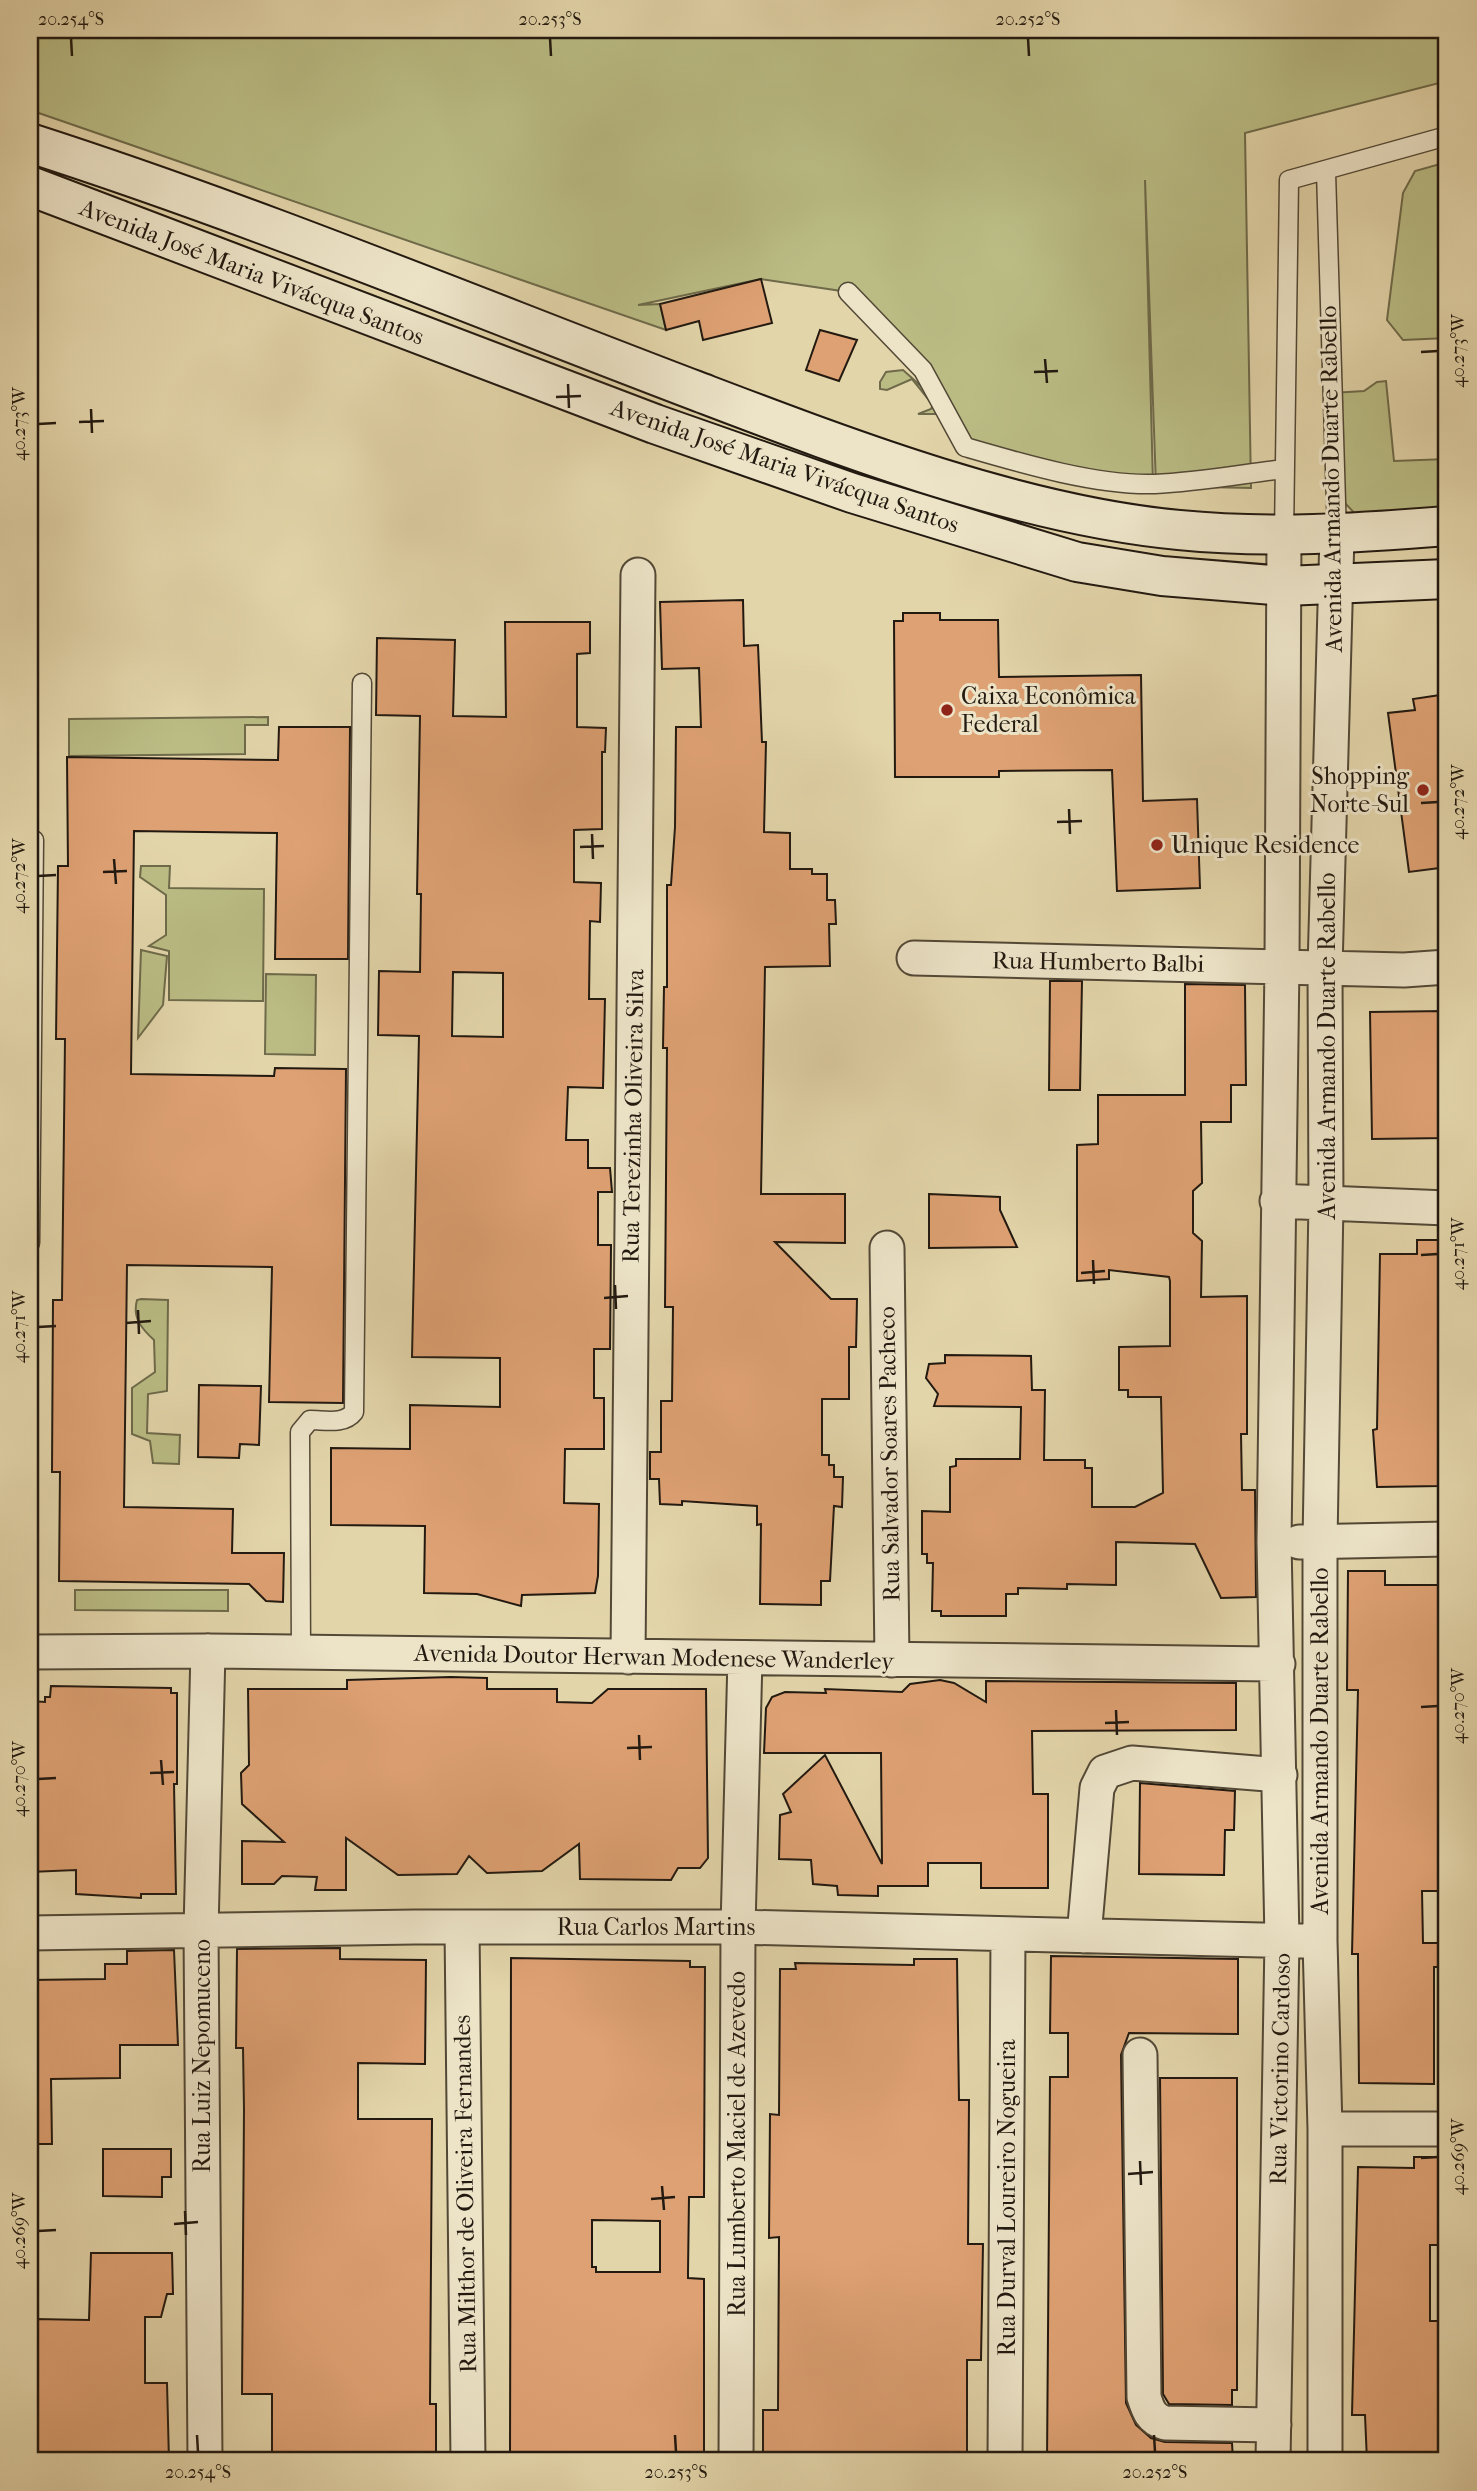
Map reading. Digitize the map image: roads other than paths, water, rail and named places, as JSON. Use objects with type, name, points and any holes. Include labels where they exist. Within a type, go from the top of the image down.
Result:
[{"type":"main road","name":"Avenida José Maria Vivácqua Santos","points":[[30,143],[196,201],[786,425],[923,472],[1076,515],[1179,530],[1284,535],[1337,535],[1447,526]]},
{"type":"main road","name":"Avenida José Maria Vivácqua Santos","points":[[30,186],[642,419],[852,493],[1077,562],[1163,576],[1286,586],[1447,579]]},
{"type":"street","name":"Avenida Armando Duarte Rabello","points":[[1282,1940],[1274,1542],[1286,586],[1284,535]]},
{"type":"street","name":"Avenida Armando Duarte Rabello","points":[[1320,1941],[1320,1542],[1326,1203],[1325,968],[1337,535]]},
{"type":"street","name":"Rua Terezinha Oliveira Silva","points":[[628,1657],[638,575]]},
{"type":"street","name":"Rua Humberto Balbi","points":[[914,958],[1404,970],[1447,967]]},
{"type":"street","points":[[1277,1201],[1447,1208]]},
{"type":"street","name":"Rua Salvador Soares Pacheco","points":[[887,1248],[892,1660]]},
{"type":"street","points":[[1320,1542],[1447,1539]]},
{"type":"street","name":"Avenida Armando Duarte Rabello","points":[[1274,1542],[1320,1542]]},
{"type":"street","name":"Avenida Doutor Herwan Modenese Wanderley","points":[[30,1652],[208,1651],[1278,1664]]},
{"type":"street","name":"Rua Luiz Nepomuceno","points":[[205,2461],[201,1930],[208,1651]]},
{"type":"street","name":"Rua Lumberto Maciel de Azevedo","points":[[736,2461],[738,1927],[745,1658]]},
{"type":"street","points":[[1084,1936],[1097,1788],[1105,1772],[1132,1763],[1280,1774]]},
{"type":"street","name":"Rua Carlos Martins","points":[[30,1933],[738,1927],[1282,1940]]},
{"type":"street","name":"Rua Milthor de Oliveira Fernandes","points":[[462,1928],[468,2461]]},
{"type":"street","name":"Rua Durval Loureiro Nogueira","points":[[1006,2461],[1008,1934]]},
{"type":"street","name":"Rua Victorino Cardoso","points":[[1273,2461],[1282,1940],[1320,1941],[1325,2129],[1325,2461]]},
{"type":"street","points":[[1140,2055],[1144,2397],[1149,2412],[1156,2420],[1165,2423],[1274,2425]]},
{"type":"street","points":[[1325,2129],[1447,2129]]},
{"type":"lane","points":[[1326,172],[1447,136]]},
{"type":"lane","name":"Avenida Armando Duarte Rabello","points":[[1284,535],[1289,180],[1326,172],[1337,535]]},
{"type":"lane","points":[[848,292],[923,370],[965,447],[1017,462],[1084,476],[1153,484],[1284,469]]},
{"type":"lane","points":[[301,1654],[300,1432],[310,1420],[348,1419],[354,1412],[362,683]]},
{"type":"lane","points":[[30,1243],[34,840]]},
{"type":"place","name":"Caixa Econômica Federal","points":[[947,710]]},
{"type":"place","name":"Shopping Norte-Sul","points":[[1423,790]]},
{"type":"place","name":"Unique Residence","points":[[1157,845]]}]
